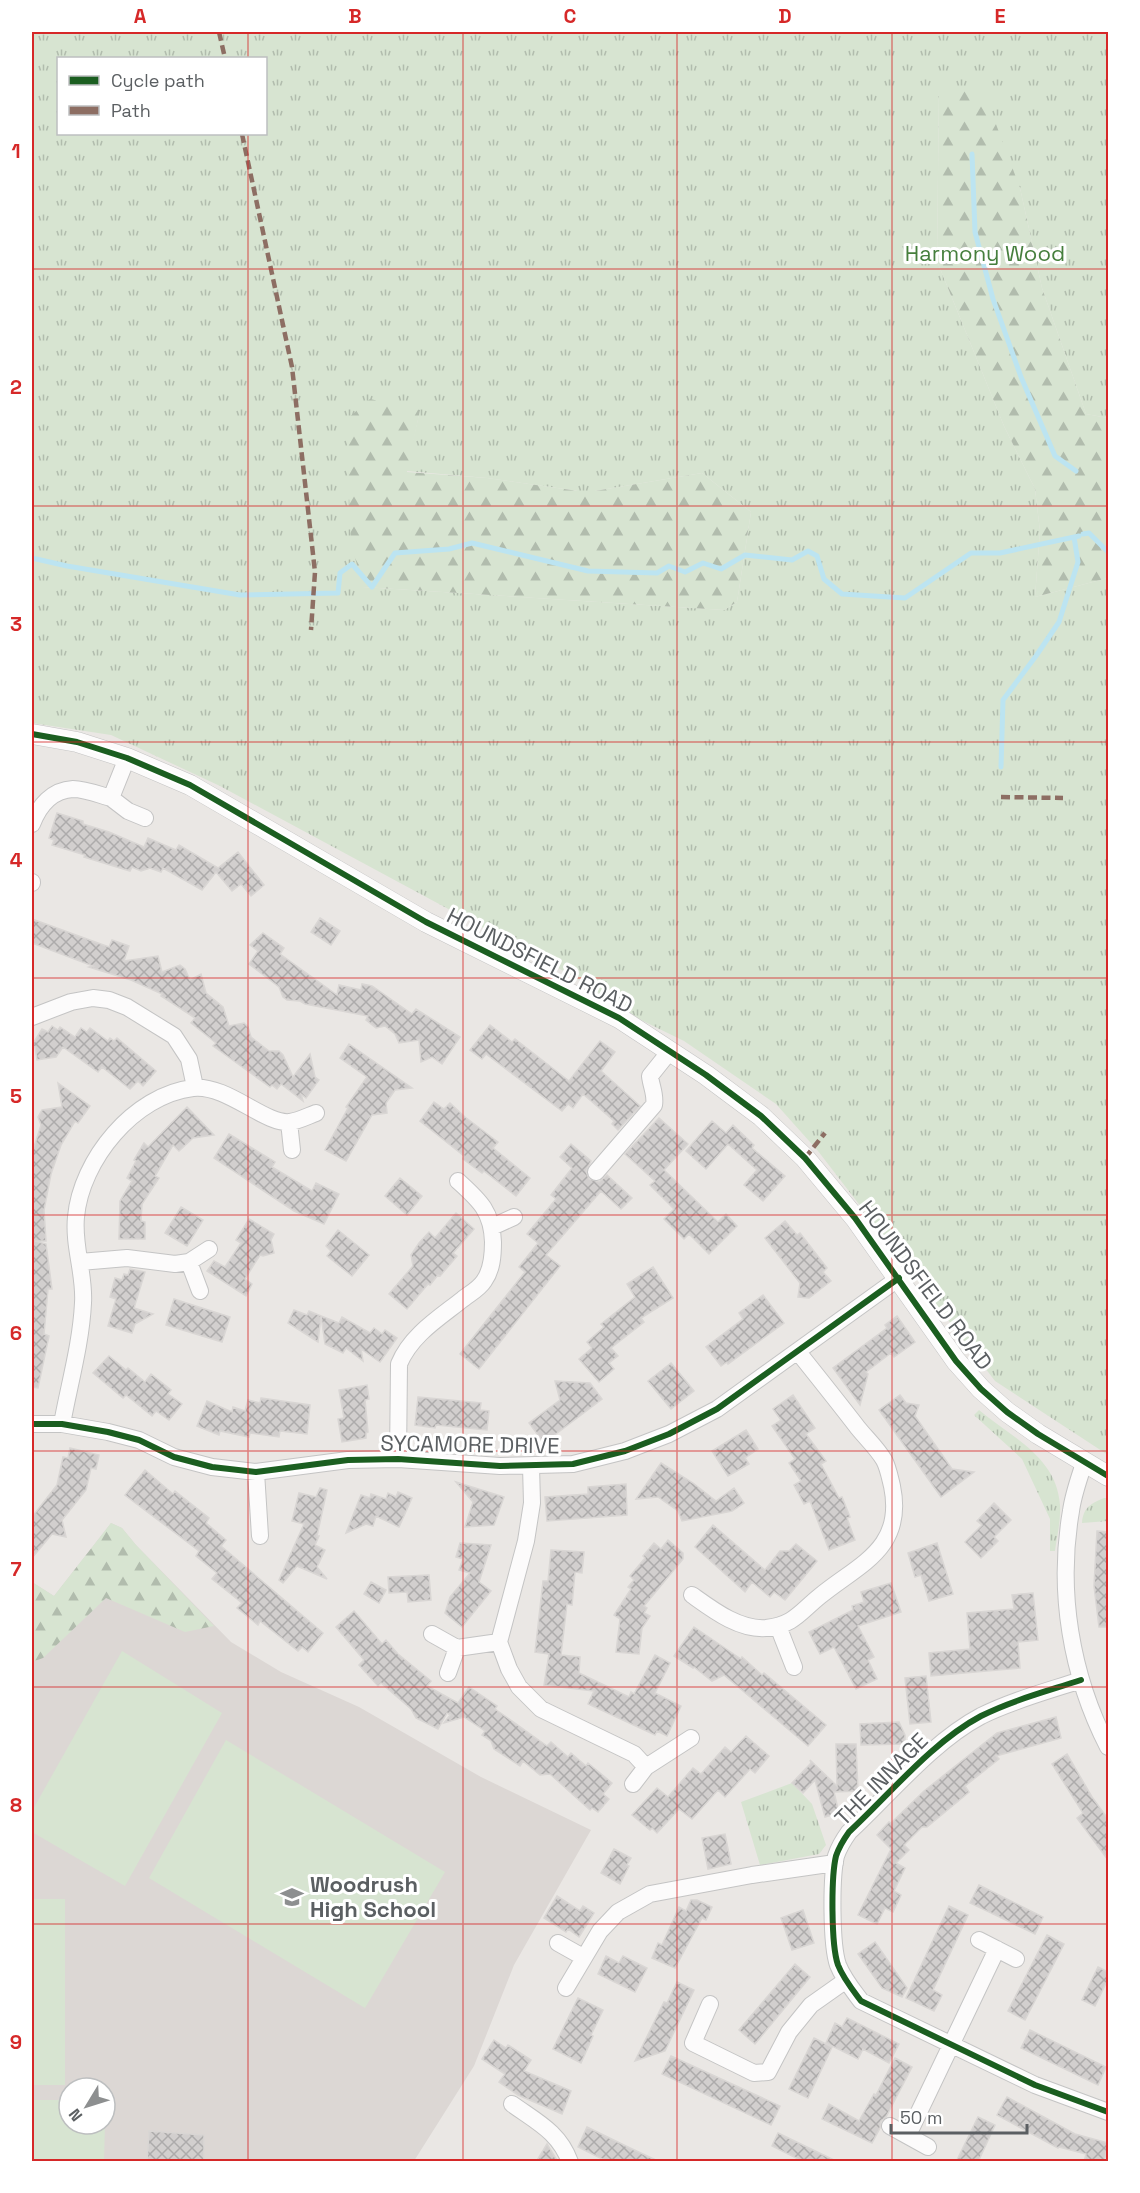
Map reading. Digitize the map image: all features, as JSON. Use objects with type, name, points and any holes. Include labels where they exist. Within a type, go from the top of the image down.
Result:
[{"type":"street","name":"HOUNDSFIELD ROAD","points":[[32,735],[77,742],[127,758],[190,785],[426,922],[619,1018],[706,1075],[760,1116],[805,1158],[855,1218],[956,1361],[981,1389],[1007,1412],[1084,1463],[1108,1476]]},
{"type":"street","points":[[111,798],[127,758]]},
{"type":"street","points":[[32,824],[38,809],[45,801],[57,794],[74,789],[111,798],[128,811],[145,818]]},
{"type":"street","points":[[32,1017],[71,1002],[93,998],[109,1000],[127,1007],[174,1036],[189,1059],[195,1087]]},
{"type":"street","points":[[596,1172],[654,1105],[656,1098],[651,1087],[650,1076],[669,1051]]},
{"type":"street","points":[[62,1424],[84,1303],[75,1218],[80,1188],[102,1149],[136,1113],[152,1102],[171,1093],[195,1087],[220,1091],[271,1117],[289,1122],[316,1113]]},
{"type":"street","points":[[289,1122],[292,1150]]},
{"type":"street","points":[[398,1459],[399,1364],[405,1350],[430,1325],[483,1282],[493,1258],[492,1227],[483,1206],[458,1181]]},
{"type":"street","points":[[492,1227],[514,1217]]},
{"type":"street","points":[[80,1262],[127,1258],[175,1264],[189,1262],[209,1250]]},
{"type":"street","points":[[189,1262],[200,1291]]},
{"type":"street","name":"SYCAMORE DRIVE","points":[[32,1424],[62,1424],[118,1434],[139,1440],[174,1457],[212,1467],[256,1472],[348,1460],[398,1459],[531,1466],[583,1461],[625,1451],[669,1434],[717,1408],[899,1278]]},
{"type":"street","points":[[692,1595],[723,1618],[763,1628],[778,1626],[793,1621],[820,1595],[870,1560],[887,1537],[893,1522],[892,1487],[884,1460],[798,1352]]},
{"type":"street","points":[[1084,1463],[1071,1509],[1065,1563],[1068,1619],[1081,1680],[1108,1747]]},
{"type":"street","points":[[531,1466],[532,1503],[526,1541],[500,1642],[509,1669],[519,1688],[540,1709],[634,1754],[646,1767]]},
{"type":"street","points":[[256,1472],[260,1536]]},
{"type":"street","points":[[778,1626],[794,1667]]},
{"type":"street","points":[[432,1634],[457,1648],[500,1642]]},
{"type":"street","points":[[448,1673],[457,1648]]},
{"type":"street","name":"THE INNAGE","points":[[1081,1680],[990,1712],[946,1739],[849,1832],[837,1854],[835,1863],[833,1914],[837,1962],[846,1981],[861,2001],[1035,2085],[1108,2112]]},
{"type":"street","points":[[633,1784],[646,1767],[691,1738]]},
{"type":"street","points":[[566,1988],[600,1931],[618,1912],[650,1894],[752,1875],[835,1863]]},
{"type":"street","points":[[979,1940],[1017,1959]]},
{"type":"street","points":[[558,1943],[583,1957]]},
{"type":"street","points":[[908,2135],[997,1949]]},
{"type":"street","points":[[710,2004],[693,2043],[754,2073],[768,2072],[789,2032],[811,2005],[846,1981]]},
{"type":"street","points":[[512,2104],[554,2134],[564,2145],[570,2162]]},
{"type":"street","points":[[891,2126],[928,2147]]},
{"type":"shaded area","name":"Woodrush High School","points":[[111,1523],[122,1528],[231,1642],[281,1672],[359,1707],[481,1777],[591,1830],[514,1965],[474,2066],[414,2161],[32,2161],[32,1582],[54,1596]]},
{"type":"green space","points":[[32,32],[1108,32],[1108,418],[1086,414],[1042,288],[1020,188],[939,88],[937,261],[1004,426],[1035,489],[1040,531],[1035,597],[1108,578],[1108,1455],[995,1381],[818,1151],[776,1104],[684,1041],[641,1020],[571,975],[220,786],[111,735],[32,723]],"holes":[[[420,410],[406,471],[487,478],[578,491],[595,491],[702,473],[751,512],[737,602],[724,610],[363,587]]]},
{"type":"green space","name":"Harmony Wood","points":[[939,88],[974,88],[985,95],[1020,188],[1042,288],[1086,414],[1108,418],[1108,578],[1035,597],[1040,531],[1035,489],[1004,426],[937,261]]},
{"type":"green space","points":[[370,399],[420,410],[407,472],[487,478],[578,491],[595,491],[702,473],[751,512],[737,602],[724,610],[363,587],[351,543],[346,420]]},
{"type":"green space","points":[[979,1410],[1018,1439],[1051,1474],[1057,1488],[1060,1505],[1055,1551],[1050,1551],[1050,1519],[1022,1459],[974,1415]]},
{"type":"green space","points":[[1108,1498],[1108,1521],[1082,1523],[1088,1507]]},
{"type":"green space","points":[[111,1523],[122,1528],[214,1626],[185,1632],[106,1598],[43,1658],[32,1662],[32,1582],[54,1596]]},
{"type":"green space","points":[[122,1651],[222,1713],[125,1886],[32,1832],[32,1811]]},
{"type":"green space","points":[[226,1740],[445,1872],[365,2008],[149,1878]]},
{"type":"green space","points":[[792,1783],[812,1804],[826,1845],[819,1854],[760,1865],[741,1802]]},
{"type":"green space","points":[[32,1899],[65,1899],[65,2076],[57,2076],[57,2085],[32,2085]]},
{"type":"green space","points":[[32,2100],[57,2100],[57,2136],[105,2136],[104,2161],[32,2161]]},
{"type":"building","points":[[57,813],[83,821],[83,824],[144,847],[148,838],[176,850],[179,845],[218,868],[238,852],[264,885],[251,896],[241,884],[232,891],[216,872],[202,890],[163,868],[161,872],[150,868],[141,871],[132,867],[130,871],[84,857],[85,855],[52,845],[54,840],[49,838]]},
{"type":"building","points":[[320,918],[340,931],[331,945],[311,932]]},
{"type":"building","points":[[32,919],[109,947],[112,940],[129,946],[124,961],[158,956],[162,972],[180,965],[185,969],[190,980],[201,974],[206,993],[223,1007],[229,1026],[244,1023],[251,1037],[269,1051],[279,1051],[283,1055],[293,1077],[310,1054],[315,1077],[319,1080],[306,1098],[301,1094],[303,1101],[281,1084],[277,1089],[272,1085],[270,1087],[213,1046],[216,1043],[191,1023],[195,1018],[161,996],[162,994],[32,943]]},
{"type":"building","points":[[263,933],[284,948],[280,954],[337,995],[339,985],[361,990],[362,984],[372,986],[412,1014],[416,1009],[460,1037],[442,1064],[432,1057],[421,1062],[419,1040],[399,1043],[395,1034],[385,1026],[376,1028],[366,1020],[368,1016],[287,1000],[283,997],[279,987],[249,964],[258,951],[250,945]]},
{"type":"building","points":[[490,1025],[512,1042],[515,1039],[569,1081],[600,1041],[615,1052],[601,1071],[640,1106],[618,1130],[612,1124],[614,1121],[583,1094],[573,1108],[568,1104],[562,1111],[486,1054],[482,1059],[470,1050]]},
{"type":"building","points":[[52,1026],[58,1030],[60,1027],[75,1037],[81,1028],[87,1032],[90,1028],[108,1041],[110,1038],[114,1041],[117,1038],[156,1071],[143,1086],[138,1081],[130,1089],[102,1067],[98,1072],[63,1047],[56,1057],[37,1060],[35,1047],[32,1045],[42,1029],[48,1032]]},
{"type":"building","points":[[349,1044],[412,1088],[395,1090],[386,1103],[387,1113],[372,1115],[346,1161],[325,1150],[348,1108],[346,1107],[367,1077],[340,1058]]},
{"type":"building","points":[[58,1083],[90,1106],[78,1123],[75,1121],[61,1145],[51,1174],[44,1210],[46,1241],[35,1241],[46,1244],[52,1289],[48,1289],[44,1334],[49,1336],[38,1388],[32,1387],[32,1153],[41,1125],[38,1117],[42,1110],[62,1107]]},
{"type":"building","points":[[434,1102],[444,1109],[450,1103],[498,1142],[493,1148],[530,1178],[516,1196],[484,1171],[482,1173],[463,1159],[464,1156],[420,1121]]},
{"type":"building","points":[[187,1107],[214,1135],[193,1138],[179,1151],[173,1145],[155,1176],[159,1178],[142,1204],[141,1221],[145,1222],[145,1239],[119,1239],[120,1201],[132,1181],[127,1178],[136,1161],[134,1160],[144,1143],[148,1147]]},
{"type":"building","points":[[659,1118],[688,1144],[664,1170],[718,1222],[726,1214],[737,1226],[709,1254],[689,1234],[684,1239],[664,1219],[674,1209],[650,1185],[655,1181],[625,1154]]},
{"type":"building","points":[[712,1121],[726,1133],[733,1125],[754,1145],[752,1148],[785,1176],[763,1201],[744,1185],[757,1170],[728,1144],[706,1169],[686,1151]]},
{"type":"building","points":[[229,1134],[275,1162],[272,1167],[312,1191],[316,1183],[339,1194],[324,1224],[294,1211],[214,1158]]},
{"type":"building","points":[[571,1144],[591,1161],[586,1171],[589,1179],[599,1182],[607,1175],[632,1198],[621,1209],[601,1191],[546,1255],[560,1266],[479,1369],[460,1354],[525,1272],[519,1267],[538,1243],[527,1234],[556,1199],[551,1195],[572,1168],[560,1157]]},
{"type":"building","points":[[400,1178],[422,1196],[407,1215],[385,1196]]},
{"type":"building","points":[[181,1207],[203,1220],[187,1246],[165,1233]]},
{"type":"building","points":[[456,1213],[474,1229],[453,1253],[457,1256],[440,1276],[438,1275],[430,1285],[428,1284],[407,1309],[389,1294],[413,1266],[411,1255],[419,1243],[429,1232],[435,1238]]},
{"type":"building","points":[[249,1219],[274,1234],[271,1240],[274,1253],[260,1255],[245,1279],[252,1284],[246,1296],[207,1271],[214,1261],[225,1267],[241,1243],[236,1240]]},
{"type":"building","points":[[785,1221],[797,1235],[800,1233],[827,1268],[823,1272],[831,1281],[809,1298],[798,1297],[800,1283],[765,1238]]},
{"type":"building","points":[[338,1230],[369,1255],[352,1276],[327,1256],[331,1251],[326,1246]]},
{"type":"building","points":[[653,1267],[673,1298],[641,1318],[644,1322],[611,1348],[618,1356],[609,1363],[614,1369],[599,1382],[579,1359],[592,1348],[587,1342],[604,1327],[601,1324],[635,1297],[627,1284]]},
{"type":"building","points":[[130,1269],[145,1272],[134,1308],[153,1314],[135,1324],[132,1333],[108,1326],[116,1299],[110,1297],[115,1278],[122,1280],[124,1274],[128,1275]]},
{"type":"building","points":[[763,1295],[784,1323],[728,1364],[727,1362],[721,1366],[706,1347],[743,1319],[739,1313]]},
{"type":"building","points":[[174,1299],[230,1317],[222,1342],[166,1325]]},
{"type":"building","points":[[294,1310],[307,1315],[309,1311],[321,1316],[318,1342],[288,1323]]},
{"type":"building","points":[[321,1316],[339,1323],[342,1317],[370,1333],[374,1328],[382,1334],[385,1330],[397,1338],[380,1362],[361,1349],[363,1361],[346,1348],[343,1353],[325,1344]]},
{"type":"building","points":[[897,1316],[915,1342],[894,1357],[891,1353],[866,1372],[868,1374],[860,1405],[833,1368],[887,1328],[885,1325]]},
{"type":"building","points":[[109,1356],[145,1382],[151,1374],[171,1390],[168,1394],[182,1404],[169,1420],[156,1411],[152,1416],[126,1395],[123,1398],[93,1373]]},
{"type":"building","points":[[671,1363],[694,1391],[671,1409],[648,1381]]},
{"type":"building","points":[[555,1381],[590,1383],[602,1399],[544,1443],[529,1423],[560,1400]]},
{"type":"building","points":[[367,1385],[369,1399],[365,1400],[368,1432],[366,1438],[342,1442],[338,1419],[344,1418],[339,1390]]},
{"type":"building","points":[[793,1395],[815,1428],[806,1434],[826,1461],[821,1464],[839,1498],[842,1497],[850,1517],[847,1518],[855,1540],[829,1550],[810,1501],[804,1504],[794,1485],[801,1481],[789,1463],[795,1459],[772,1426],[781,1420],[773,1409]]},
{"type":"building","points":[[900,1395],[906,1403],[919,1405],[915,1416],[952,1469],[974,1472],[941,1497],[879,1410]]},
{"type":"building","points":[[418,1397],[481,1403],[480,1410],[489,1411],[487,1430],[415,1425]]},
{"type":"building","points":[[261,1398],[310,1405],[307,1434],[280,1431],[279,1437],[250,1433],[249,1437],[220,1431],[219,1435],[197,1426],[207,1401],[232,1412],[233,1407],[245,1411],[248,1400],[260,1403]]},
{"type":"building","points":[[746,1430],[758,1449],[745,1458],[749,1464],[728,1476],[712,1451]]},
{"type":"building","points":[[70,1448],[99,1455],[96,1469],[91,1468],[86,1490],[62,1520],[66,1537],[52,1534],[32,1558],[32,1517],[57,1485],[63,1457],[68,1458]]},
{"type":"building","points":[[661,1463],[716,1501],[734,1488],[744,1503],[732,1511],[682,1521],[678,1511],[658,1497],[636,1499]]},
{"type":"building","points":[[145,1470],[173,1494],[175,1491],[209,1518],[206,1523],[226,1540],[221,1546],[323,1633],[308,1652],[302,1647],[298,1651],[260,1621],[258,1625],[237,1608],[242,1603],[212,1579],[217,1573],[196,1556],[199,1551],[125,1495]]},
{"type":"building","points":[[456,1482],[504,1497],[494,1525],[465,1527],[473,1502]]},
{"type":"building","points":[[626,1484],[627,1515],[547,1521],[545,1497],[588,1494],[588,1487]]},
{"type":"building","points":[[320,1488],[327,1490],[317,1536],[319,1536],[315,1545],[325,1550],[317,1567],[327,1579],[297,1566],[283,1583],[279,1580],[304,1524],[292,1521],[299,1493],[316,1497]]},
{"type":"building","points":[[398,1492],[412,1498],[399,1527],[376,1516],[373,1526],[366,1524],[346,1533],[361,1495],[370,1498],[371,1494],[386,1499],[388,1493],[396,1497]]},
{"type":"building","points":[[994,1503],[1011,1520],[994,1537],[998,1541],[981,1558],[965,1542],[982,1525],[977,1521]]},
{"type":"building","points":[[713,1525],[765,1570],[780,1551],[789,1551],[796,1544],[817,1561],[785,1600],[774,1592],[770,1597],[752,1582],[745,1592],[695,1547]]},
{"type":"building","points":[[1097,1531],[1108,1532],[1108,1627],[1099,1627],[1094,1586]]},
{"type":"building","points":[[668,1540],[683,1553],[683,1559],[644,1606],[647,1608],[644,1613],[650,1616],[642,1628],[639,1654],[616,1652],[620,1619],[614,1615],[631,1589],[628,1587],[634,1580],[630,1576],[654,1543],[661,1549]]},
{"type":"building","points":[[460,1543],[491,1545],[479,1582],[491,1591],[462,1627],[445,1613],[450,1597],[470,1573],[459,1570],[463,1559],[456,1557]]},
{"type":"building","points":[[937,1543],[953,1594],[929,1601],[921,1575],[915,1577],[908,1553]]},
{"type":"building","points":[[551,1550],[584,1552],[582,1573],[575,1572],[572,1605],[567,1604],[561,1655],[580,1657],[579,1673],[629,1697],[631,1692],[634,1694],[655,1655],[670,1663],[655,1693],[681,1706],[667,1736],[657,1731],[655,1735],[588,1704],[594,1691],[544,1685],[549,1654],[535,1652],[543,1581],[548,1581]]},
{"type":"building","points":[[429,1575],[431,1600],[408,1602],[407,1592],[389,1593],[388,1577]]},
{"type":"building","points":[[371,1582],[386,1590],[379,1603],[364,1594]]},
{"type":"building","points":[[891,1583],[901,1612],[858,1626],[874,1657],[868,1660],[877,1679],[856,1689],[834,1647],[820,1654],[809,1632],[853,1610],[852,1606],[864,1602],[861,1592]]},
{"type":"building","points":[[1033,1593],[1038,1640],[1018,1642],[1020,1668],[931,1676],[929,1653],[970,1649],[967,1613],[1014,1609],[1012,1595]]},
{"type":"building","points":[[354,1611],[382,1644],[386,1640],[398,1654],[431,1681],[427,1686],[458,1703],[469,1687],[497,1706],[495,1709],[547,1746],[551,1742],[568,1757],[571,1753],[586,1766],[588,1763],[612,1783],[603,1794],[609,1799],[598,1812],[592,1808],[590,1810],[550,1774],[540,1775],[523,1761],[520,1766],[494,1749],[491,1741],[482,1735],[485,1731],[464,1717],[444,1723],[450,1715],[447,1713],[438,1729],[416,1718],[411,1709],[381,1683],[378,1686],[359,1665],[364,1660],[336,1627]]},
{"type":"building","points":[[694,1627],[741,1659],[742,1657],[762,1675],[764,1673],[826,1725],[808,1746],[724,1675],[712,1681],[694,1667],[674,1656]]},
{"type":"building","points":[[926,1676],[931,1722],[910,1724],[905,1678]]},
{"type":"building","points":[[1056,1717],[1061,1738],[996,1756],[999,1759],[965,1786],[969,1792],[927,1827],[922,1827],[904,1845],[909,1850],[896,1863],[905,1868],[894,1891],[901,1895],[893,1912],[885,1908],[877,1924],[858,1915],[891,1849],[877,1835],[889,1822],[891,1823],[924,1791],[997,1733]]},
{"type":"building","points":[[899,1722],[905,1735],[905,1744],[861,1745],[860,1724]]},
{"type":"building","points":[[746,1736],[769,1756],[755,1773],[750,1769],[725,1797],[718,1790],[692,1819],[679,1809],[657,1833],[632,1815],[657,1788],[668,1797],[693,1768],[701,1774],[725,1747],[731,1752]]},
{"type":"building","points":[[836,1744],[856,1744],[858,1791],[834,1792],[839,1813],[825,1817],[815,1780],[803,1793],[792,1783],[811,1763],[810,1760],[837,1786]]},
{"type":"building","points":[[1067,1754],[1108,1819],[1108,1860],[1077,1818],[1083,1813],[1052,1764]]},
{"type":"building","points":[[725,1834],[731,1864],[708,1869],[702,1838]]},
{"type":"building","points":[[614,1849],[631,1858],[620,1884],[601,1873]]},
{"type":"building","points":[[979,1885],[1043,1917],[1035,1934],[970,1903]]},
{"type":"building","points":[[557,1896],[580,1911],[583,1906],[594,1913],[579,1937],[568,1929],[566,1932],[544,1918]]},
{"type":"building","points":[[691,1900],[697,1900],[712,1907],[706,1920],[702,1918],[675,1968],[652,1958],[658,1943],[662,1945],[679,1907],[686,1911]]},
{"type":"building","points":[[949,1906],[968,1915],[933,1990],[942,1995],[934,2011],[906,1998]]},
{"type":"building","points":[[803,1910],[814,1943],[792,1950],[781,1918]]},
{"type":"building","points":[[1047,1935],[1064,1944],[1025,2020],[1008,2011]]},
{"type":"building","points":[[875,1942],[907,1988],[902,1997],[882,1988],[858,1954]]},
{"type":"building","points":[[606,1956],[619,1963],[623,1956],[647,1968],[635,1992],[598,1974]]},
{"type":"building","points":[[795,1964],[810,1977],[755,2044],[739,2030]]},
{"type":"building","points":[[1098,1967],[1108,1972],[1108,1979],[1095,2006],[1082,2000]]},
{"type":"building","points":[[677,1982],[694,1990],[665,2051],[635,2061],[664,2002],[667,2003]]},
{"type":"building","points":[[578,1998],[603,2010],[581,2063],[553,2049]]},
{"type":"building","points":[[847,2018],[899,2044],[889,2063],[863,2049],[858,2059],[826,2043],[835,2023],[842,2027]]},
{"type":"building","points":[[1030,2030],[1106,2067],[1098,2085],[1021,2048]]},
{"type":"building","points":[[814,2038],[832,2047],[808,2098],[789,2089]]},
{"type":"building","points":[[494,2040],[506,2048],[508,2045],[531,2060],[524,2071],[571,2091],[562,2114],[518,2095],[499,2082],[505,2074],[482,2059]]},
{"type":"building","points":[[671,2056],[780,2106],[771,2125],[662,2074]]},
{"type":"building","points":[[895,2058],[912,2067],[886,2117],[881,2121],[872,2143],[822,2119],[829,2104],[859,2121],[874,2094],[876,2095]]},
{"type":"building","points":[[1007,2097],[1075,2134],[1108,2143],[1104,2162],[1084,2162],[1086,2154],[1058,2148],[997,2115]]},
{"type":"building","points":[[978,2117],[995,2125],[978,2162],[956,2162]]},
{"type":"building","points":[[587,2127],[660,2162],[608,2162],[578,2147]]},
{"type":"building","points":[[149,2131],[204,2135],[204,2162],[147,2162]]},
{"type":"building","points":[[778,2133],[838,2162],[804,2162],[772,2146]]},
{"type":"building","points":[[547,2144],[558,2162],[536,2162]]},
{"type":"waterway","points":[[972,154],[975,232],[993,299],[1021,377],[1055,456],[1076,471]]},
{"type":"waterway","points":[[1083,534],[1089,533],[1108,552]]},
{"type":"waterway","points":[[32,558],[240,595],[338,593],[340,573],[352,564],[372,587],[395,553],[449,549],[472,543],[588,571],[657,573],[669,566],[685,572],[703,563],[721,569],[745,555],[792,560],[808,551],[817,556],[824,579],[842,594],[905,598],[971,553],[1000,553],[1079,536]]},
{"type":"waterway","points":[[1001,767],[1003,700],[1059,622],[1078,562],[1074,537]]},
{"type":"marked path","points":[[219,32],[225,57]]},
{"type":"marked path","points":[[242,135],[292,367],[315,572],[311,630]]},
{"type":"marked path","points":[[1001,797],[1063,798]]},
{"type":"marked path","points":[[805,1158],[825,1133]]},
{"type":"cycle path","points":[[32,734],[77,742],[127,758],[190,785],[426,922],[619,1018],[706,1075],[761,1116],[805,1158],[855,1218],[956,1361],[981,1389],[1007,1412],[1038,1434],[1108,1476]]},
{"type":"cycle path","points":[[32,1424],[62,1424],[108,1432],[139,1440],[174,1457],[212,1467],[256,1472],[348,1460],[398,1459],[500,1466],[573,1464],[625,1451],[669,1434],[717,1409],[899,1278]]},
{"type":"cycle path","points":[[1081,1680],[1005,1705],[981,1716],[945,1740],[929,1754],[849,1832],[842,1843],[836,1856],[832,1911],[838,1965],[861,2001],[1035,2085],[1108,2112]]},
{"type":"place","name":"Woodrush High School","points":[[292,1897]]}]
